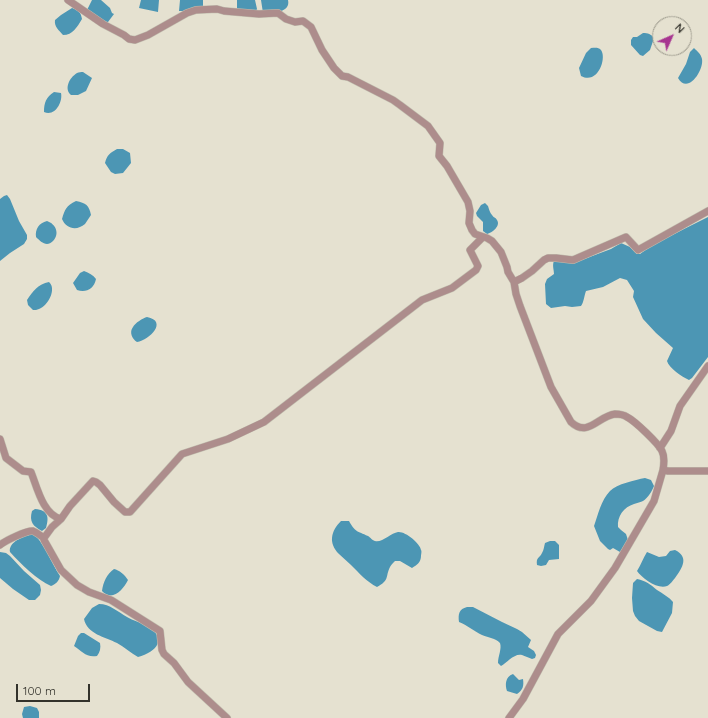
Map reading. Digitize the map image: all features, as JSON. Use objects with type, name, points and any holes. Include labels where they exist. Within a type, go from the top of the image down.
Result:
[{"type":"street","points":[[68,0],[103,24],[129,39],[134,40],[148,35],[187,13],[196,10],[217,9],[259,14],[278,13],[286,19],[295,22],[303,21],[311,27],[327,59],[342,76],[348,77],[393,100],[428,126],[440,143],[439,156],[450,171],[468,202],[470,211],[469,223],[472,230],[475,234],[492,241],[501,252],[508,272],[514,282],[516,294],[551,387],[571,422],[575,426],[581,428],[592,426],[607,416],[614,414],[627,417],[642,429],[660,448],[663,453],[663,470],[654,501],[615,568],[591,601],[558,634],[524,699],[509,718]]},
{"type":"street","points":[[514,282],[532,271],[548,258],[573,260],[626,237],[638,250],[708,210]]},
{"type":"street","points":[[44,538],[93,481],[100,485],[114,502],[125,512],[130,512],[182,454],[228,439],[264,422],[422,300],[452,288],[476,270],[478,266],[470,250],[482,236]]},
{"type":"street","points":[[660,448],[671,431],[680,406],[708,366]]},
{"type":"street","points":[[0,439],[6,458],[23,471],[31,472],[40,498],[49,512],[55,517],[61,518]]},
{"type":"street","points":[[663,470],[708,471]]},
{"type":"street","points":[[0,545],[7,540],[33,531],[44,538],[61,570],[77,585],[89,592],[111,600],[160,631],[162,650],[164,654],[174,663],[188,682],[227,718]]},
{"type":"water","points":[[92,0],[101,0],[110,8],[114,14],[108,22],[105,22],[87,10]]},
{"type":"water","points":[[141,0],[159,0],[158,12],[139,8]]},
{"type":"water","points":[[180,0],[203,0],[203,8],[179,11]]},
{"type":"water","points":[[237,0],[255,0],[256,11],[237,9]]},
{"type":"water","points":[[261,0],[288,0],[288,4],[287,8],[284,10],[263,13]]},
{"type":"water","points":[[72,8],[79,12],[82,19],[72,32],[63,35],[56,27],[55,20]]},
{"type":"water","points":[[643,33],[652,36],[650,50],[643,56],[640,55],[631,45],[631,40],[633,37],[637,37]]},
{"type":"water","points":[[591,48],[598,48],[601,50],[603,59],[600,69],[596,74],[587,78],[581,76],[579,68],[586,53]]},
{"type":"water","points":[[694,48],[699,53],[702,59],[702,64],[694,79],[686,84],[682,83],[678,78],[689,56],[692,56],[692,50]]},
{"type":"water","points":[[79,72],[83,72],[92,78],[86,91],[78,95],[71,95],[68,90],[68,84],[74,75]]},
{"type":"water","points":[[54,92],[61,93],[61,100],[57,108],[52,112],[44,112],[46,100]]},
{"type":"water","points":[[117,149],[123,149],[130,153],[131,163],[123,173],[115,174],[111,172],[105,163],[109,154]]},
{"type":"water","points":[[7,195],[27,235],[27,239],[24,244],[0,261],[0,199]]},
{"type":"water","points":[[76,201],[86,205],[91,215],[85,224],[79,228],[72,228],[66,225],[62,219],[66,208]]},
{"type":"water","points":[[485,203],[491,214],[498,222],[497,227],[487,234],[483,231],[483,222],[476,213],[481,205]]},
{"type":"water","points":[[708,217],[708,357],[689,380],[676,372],[668,364],[667,361],[673,348],[643,319],[633,297],[634,291],[627,280],[620,278],[603,287],[586,291],[581,306],[551,308],[546,304],[545,284],[547,279],[554,274],[554,261],[559,260],[569,263],[576,262],[611,249],[621,243],[630,247],[637,254],[640,254],[652,245]]},
{"type":"water","points":[[47,221],[53,224],[57,232],[53,241],[47,244],[38,239],[36,234],[40,225]]},
{"type":"water","points":[[84,271],[91,274],[96,279],[91,288],[80,291],[77,290],[73,283],[80,273]]},
{"type":"water","points":[[49,282],[52,293],[48,301],[38,310],[33,310],[28,305],[27,300],[36,288]]},
{"type":"water","points":[[147,317],[156,322],[155,330],[147,338],[137,342],[131,331],[137,322]]},
{"type":"water","points":[[645,478],[651,480],[654,486],[650,494],[643,501],[627,507],[622,512],[619,519],[618,527],[626,534],[628,540],[620,552],[613,548],[610,550],[608,549],[600,541],[594,526],[604,499],[610,491],[617,486]]},
{"type":"water","points":[[35,509],[43,511],[48,518],[46,528],[42,531],[31,521],[32,511]]},
{"type":"water","points":[[341,521],[349,521],[357,531],[375,541],[381,541],[398,532],[404,533],[415,541],[420,547],[421,558],[412,568],[400,561],[395,561],[390,567],[386,580],[377,587],[363,577],[339,554],[333,546],[333,533]]},
{"type":"water","points":[[34,534],[45,549],[60,576],[57,582],[51,586],[35,576],[10,552],[10,548],[14,542],[22,537]]},
{"type":"water","points":[[555,541],[559,545],[559,559],[549,560],[546,565],[537,565],[537,559],[543,552],[545,543]]},
{"type":"water","points":[[675,550],[682,556],[683,562],[678,574],[668,585],[663,587],[655,585],[646,580],[637,571],[647,552],[659,557],[666,556],[670,551]]},
{"type":"water","points":[[0,552],[6,553],[10,556],[40,585],[40,595],[35,600],[29,600],[0,578]]},
{"type":"water","points":[[114,569],[122,573],[128,580],[120,591],[110,595],[102,591],[104,581]]},
{"type":"water","points":[[637,579],[650,584],[673,602],[672,613],[662,632],[657,631],[639,621],[635,616],[632,598],[633,583]]},
{"type":"water","points":[[99,604],[110,607],[145,625],[157,635],[158,644],[150,652],[138,657],[117,643],[93,632],[86,624],[84,619],[92,608]]},
{"type":"water","points":[[473,607],[522,632],[531,640],[528,647],[534,651],[536,655],[535,658],[532,659],[522,655],[516,655],[501,666],[498,663],[501,648],[500,643],[459,622],[460,612],[462,609]]},
{"type":"water","points":[[81,633],[84,633],[100,643],[100,650],[97,656],[84,654],[74,646],[78,636]]},
{"type":"water","points":[[513,674],[519,680],[523,679],[523,688],[517,694],[507,691],[506,689],[507,679]]},
{"type":"water","points":[[30,706],[37,708],[39,718],[23,718],[22,714],[24,707]]}]
